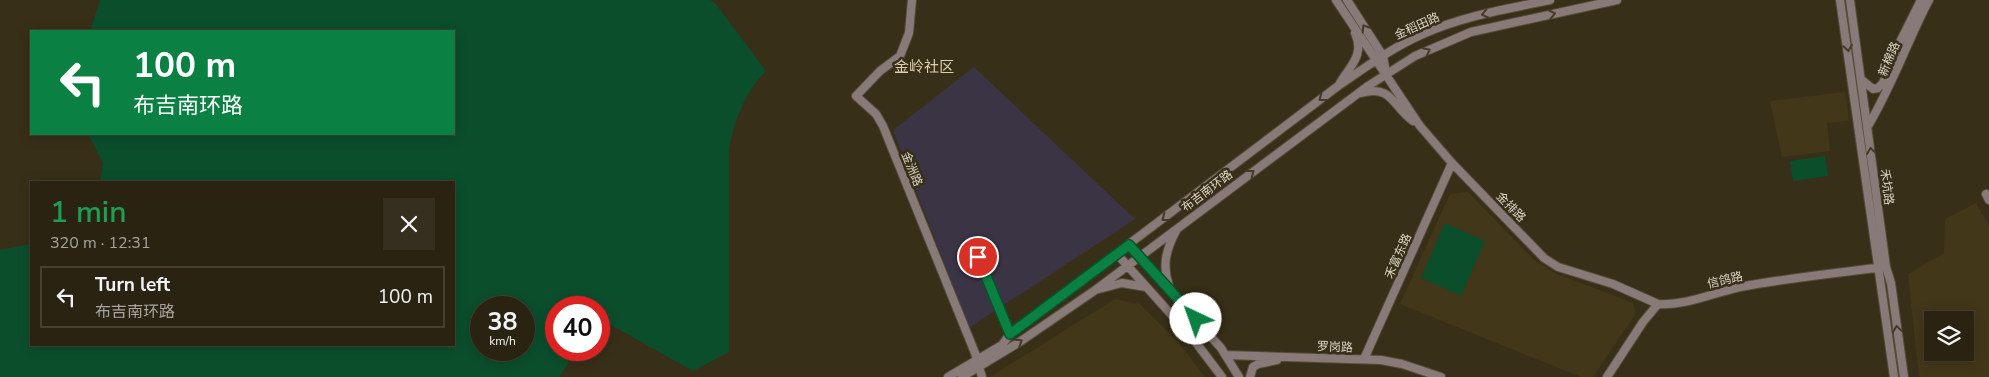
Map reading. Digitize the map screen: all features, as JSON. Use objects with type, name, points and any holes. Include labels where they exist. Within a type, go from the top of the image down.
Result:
[{"type":"street","name":"金洲路","points":[[912,0],[909,33],[900,56],[880,71],[856,96],[876,114],[883,126],[978,363]]},
{"type":"street","points":[[1336,0],[1380,58]]},
{"type":"street","points":[[1347,0],[1380,58],[1386,75]]},
{"type":"street","name":"金稻田路","points":[[1380,58],[1423,34],[1449,24],[1550,0]]},
{"type":"street","name":"布吉南环路","points":[[948,377],[1018,343],[1094,291],[1355,96],[1414,56],[1471,32],[1617,0]]},
{"type":"street","name":"禾坑路","points":[[1840,0],[1882,267],[1891,283],[1904,377]]},
{"type":"street","name":"禾坑路","points":[[1850,0],[1868,126],[1894,377]]},
{"type":"street","name":"新棉路","points":[[1862,80],[1873,89],[1878,88],[1883,83],[1895,52],[1921,0]]},
{"type":"street","name":"新棉路","points":[[1868,126],[1883,100],[1902,55],[1929,0]]},
{"type":"street","points":[[1338,86],[1355,62],[1358,52],[1358,42],[1350,19]]},
{"type":"street","name":"布吉南环路","points":[[965,376],[978,363],[1002,345],[1010,334],[1338,86],[1380,58]]},
{"type":"street","name":"金排路","points":[[1386,75],[1420,126],[1452,163],[1544,258],[1558,268],[1612,284],[1658,304]]},
{"type":"street","points":[[1355,96],[1369,91],[1385,92],[1407,117],[1420,126]]},
{"type":"street","name":"禾富东路","points":[[1364,359],[1452,163]]},
{"type":"street","points":[[1170,291],[1166,279],[1164,259],[1166,250],[1178,227]]},
{"type":"street","points":[[1129,245],[1226,355],[1239,377]]},
{"type":"street","points":[[1117,254],[1210,360],[1222,377]]},
{"type":"street","points":[[978,257],[1010,334]]},
{"type":"street","name":"信鸽路","points":[[1658,304],[1673,305],[1738,288],[1775,281],[1882,267]]},
{"type":"street","points":[[1094,291],[1122,283],[1148,288]]},
{"type":"street","points":[[1606,377],[1643,322],[1658,304]]},
{"type":"street","name":"罗岗路","points":[[1226,355],[1364,359],[1402,364],[1441,377]]},
{"type":"street","points":[[1250,377],[1253,368],[1258,364],[1287,357]]},
{"type":"street","points":[[978,363],[982,377]]},
{"type":"shaded area","points":[[974,67],[1135,219],[969,328],[893,130]]},
{"type":"shaded area","points":[[1845,92],[1849,121],[1827,123],[1830,151],[1782,157],[1770,101]]},
{"type":"shaded area","points":[[1468,192],[1534,260],[1555,273],[1633,303],[1636,313],[1593,377],[1581,377],[1400,304],[1450,194]]},
{"type":"shaded area","points":[[1976,203],[1989,226],[1989,377],[1919,377],[1908,274],[1944,253],[1945,219]]},
{"type":"shaded area","points":[[1115,299],[1140,304],[1178,342],[1205,377],[990,377]]},
{"type":"green space","points":[[100,0],[710,0],[715,3],[766,71],[746,97],[737,117],[729,149],[729,352],[693,371],[610,325],[610,296],[545,296],[545,361],[570,361],[559,377],[0,377],[0,250],[30,244],[30,346],[455,346],[455,181],[100,181],[103,163],[89,135],[455,135],[455,30],[90,30]]},
{"type":"green space","points":[[1825,156],[1828,176],[1793,181],[1790,161]]},
{"type":"green space","points":[[1445,223],[1485,241],[1461,296],[1421,278]]},
{"type":"district","name":"金岭社区","points":[[924,67]]},
{"type":"route","points":[[978,257],[1010,334],[1129,245],[1196,319]]}]
